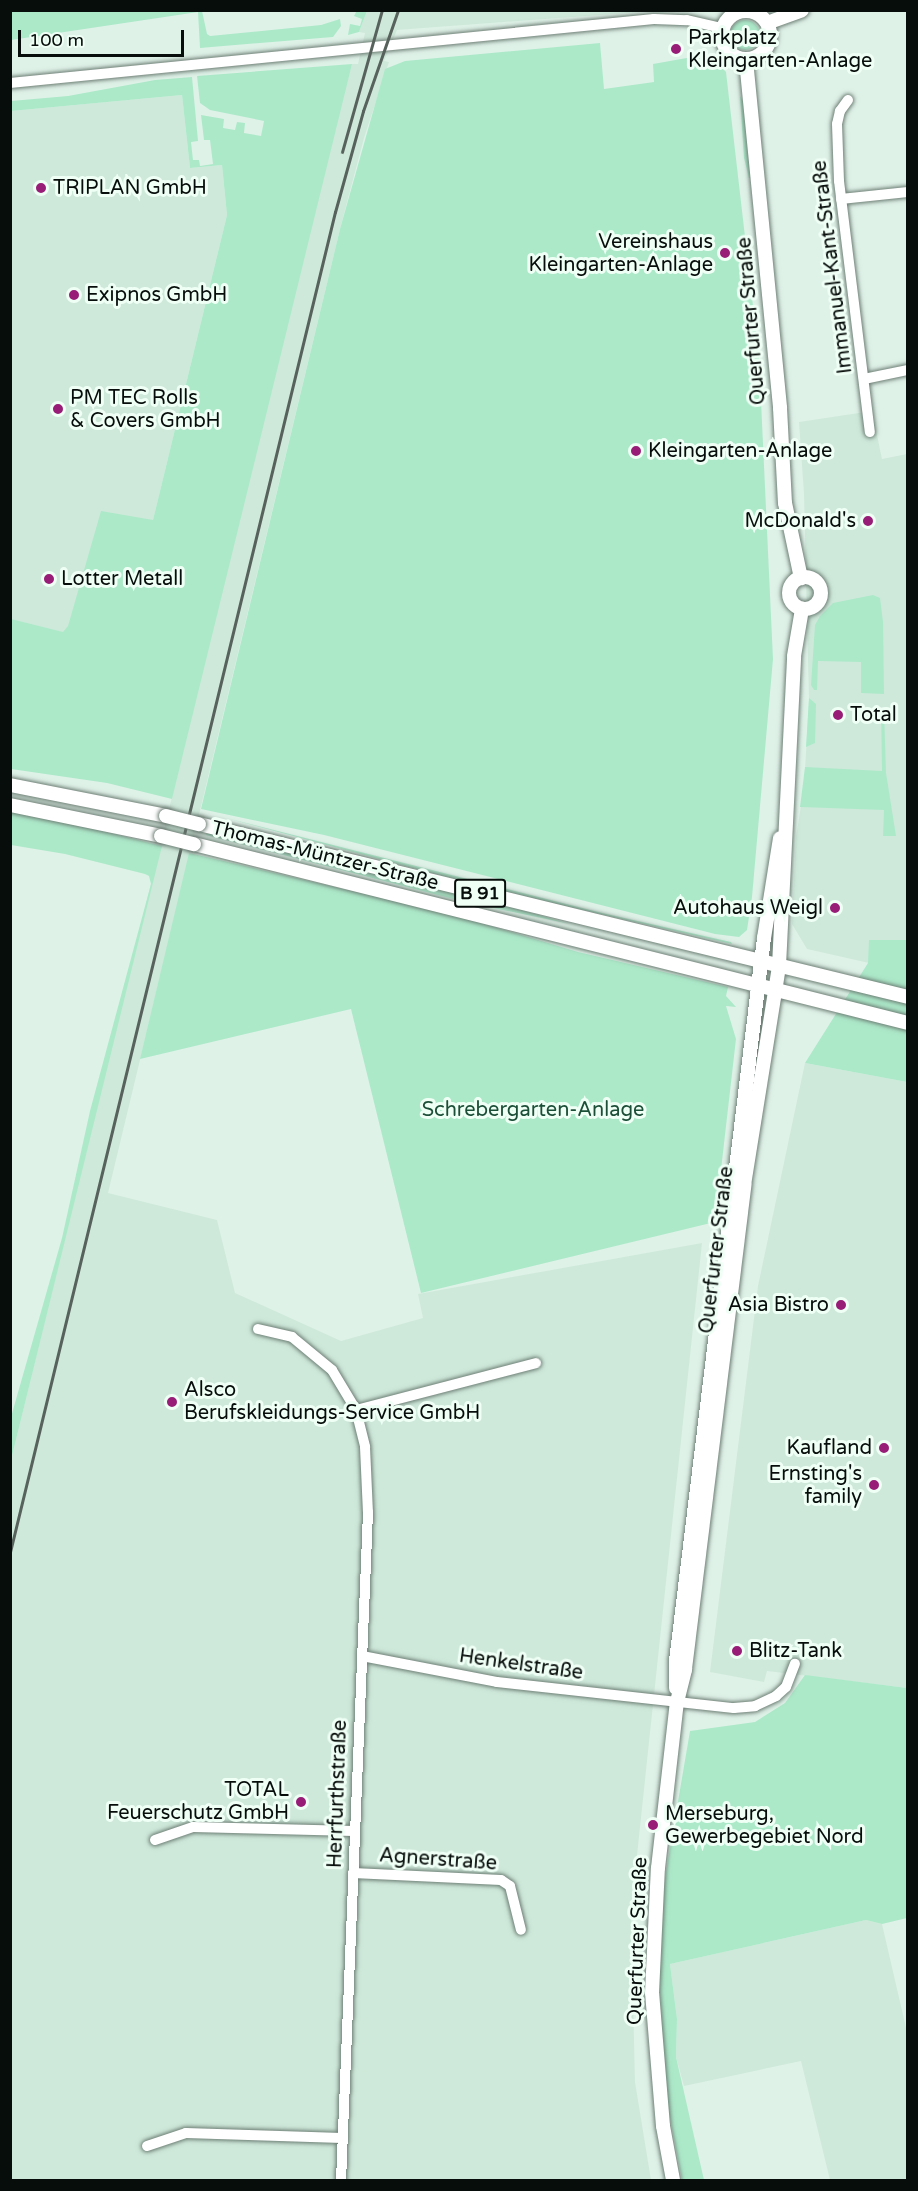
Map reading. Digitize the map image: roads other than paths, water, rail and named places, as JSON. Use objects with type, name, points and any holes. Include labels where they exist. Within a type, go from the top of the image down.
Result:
[{"type":"main road","points":[[767,23],[802,10]]},
{"type":"main road","points":[[743,11],[757,14],[767,23],[770,34],[768,45],[757,57],[746,60],[736,58],[728,52],[722,42],[723,28],[730,16],[743,11]]},
{"type":"main road","name":"Querfurter Straße","points":[[746,60],[780,408],[785,503],[801,578]]},
{"type":"main road","points":[[801,578],[814,580],[818,584],[821,595],[813,608],[801,609],[793,604],[789,596],[790,586],[801,578]]},
{"type":"main road","name":"Querfurter Straße","points":[[673,2181],[663,2126],[652,1993],[658,1868],[677,1702],[685,1669],[744,1185],[779,966],[794,656],[801,609]]},
{"type":"main road","name":"Thomas-Müntzer-Straße","points":[[10,785],[166,816],[908,997]]},
{"type":"main road","name":"Querfurter Straße","points":[[677,1702],[676,1661],[758,985],[787,801]]},
{"type":"main road","name":"Thomas-Müntzer-Straße","points":[[10,805],[194,844],[908,1023]]},
{"type":"street","points":[[10,83],[654,19],[687,20],[723,28]]},
{"type":"street","name":"Immanuel-Kant-Straße","points":[[848,100],[840,111],[837,124],[841,199],[870,432]]},
{"type":"street","points":[[841,199],[908,192]]},
{"type":"street","points":[[864,379],[908,370]]},
{"type":"street","name":"Herrfurthstraße","points":[[258,1329],[291,1337],[311,1350],[332,1370],[356,1410],[365,1446],[368,1483],[341,2181]]},
{"type":"street","points":[[356,1410],[536,1363]]},
{"type":"street","name":"Henkelstraße","points":[[362,1656],[497,1682],[677,1702]]},
{"type":"street","points":[[677,1702],[734,1708],[755,1706],[776,1696],[786,1687],[795,1664]]},
{"type":"street","points":[[155,1840],[193,1827],[354,1831]]},
{"type":"street","name":"Agnerstraße","points":[[353,1873],[501,1880],[510,1886],[521,1930]]},
{"type":"street","points":[[147,2146],[186,2133],[342,2138]]},
{"type":"railway","points":[[342,152],[382,10]]},
{"type":"railway","points":[[10,1552],[335,212],[363,111],[398,10]]},
{"type":"place","name":"Parkplatz Kleingarten-Anlage","points":[[676,49]]},
{"type":"place","name":"TRIPLAN GmbH","points":[[41,188]]},
{"type":"place","name":"Vereinshaus Kleingarten-Anlage","points":[[725,253]]},
{"type":"place","name":"Exipnos GmbH","points":[[74,295]]},
{"type":"place","name":"PM TEC Rolls & Covers GmbH","points":[[58,409]]},
{"type":"place","name":"Kleingarten-Anlage","points":[[636,451]]},
{"type":"place","name":"McDonald's","points":[[868,521]]},
{"type":"place","name":"Lotter Metall","points":[[49,579]]},
{"type":"place","name":"Total","points":[[838,715]]},
{"type":"place","name":"Autohaus Weigl","points":[[835,908]]},
{"type":"place","name":"Asia Bistro","points":[[841,1305]]},
{"type":"place","name":"Alsco Berufskleidungs-Service GmbH","points":[[172,1402]]},
{"type":"place","name":"Kaufland","points":[[884,1448]]},
{"type":"place","name":"Ernsting's family","points":[[874,1485]]},
{"type":"place","name":"Blitz-Tank","points":[[737,1651]]},
{"type":"place","name":"TOTAL Feuerschutz GmbH","points":[[301,1802]]},
{"type":"place","name":"Merseburg, Gewerbegebiet Nord","points":[[653,1825]]},
{"type":"park label","name":"Schrebergarten-Anlage","points":[[533,1110]]}]
